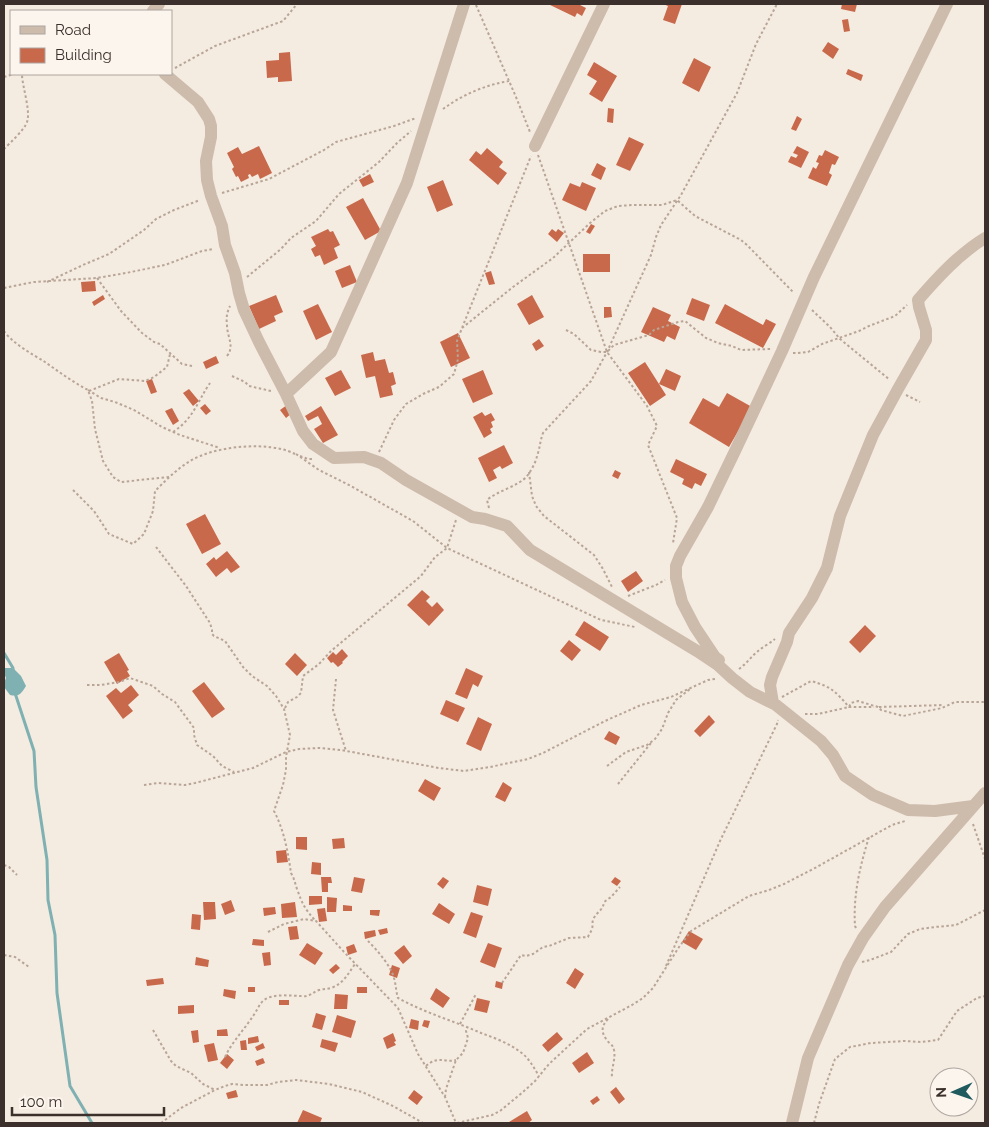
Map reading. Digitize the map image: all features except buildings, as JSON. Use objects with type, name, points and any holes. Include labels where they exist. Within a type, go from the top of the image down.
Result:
[{"type":"street","points":[[286,394],[331,352],[408,183],[464,4]]},
{"type":"street","points":[[535,146],[604,4]]},
{"type":"street","points":[[732,673],[715,658],[695,627],[682,602],[676,578],[676,566],[708,507],[782,351],[814,277],[947,4]]},
{"type":"street","points":[[167,75],[198,102],[209,119],[211,137],[206,161],[207,180],[210,196],[222,226],[225,245],[235,273],[238,293],[259,342],[303,431],[313,444],[334,458],[364,457],[381,463],[458,510],[472,517],[490,520],[507,526],[530,550],[718,665],[742,676],[821,741],[833,755],[845,776],[873,795],[908,810],[935,811],[974,806]]},
{"type":"street","points":[[773,703],[770,685],[789,633],[812,598],[827,568],[844,508],[873,435],[926,340],[926,330],[918,300],[951,265],[985,238]]},
{"type":"street","points":[[792,1123],[808,1058],[848,965],[863,938],[885,907],[985,793]]},
{"type":"path","points":[[172,69],[216,46],[283,21],[297,4]]},
{"type":"path","points":[[475,4],[509,80],[535,146],[607,352],[647,406],[656,426],[648,445],[677,518],[673,543]]},
{"type":"path","points":[[490,511],[487,500],[492,495],[506,490],[526,478],[537,457],[543,433],[591,381],[607,352],[651,255],[661,225],[680,196],[737,93],[756,44],[777,4]]},
{"type":"path","points":[[4,150],[28,121],[22,75]]},
{"type":"path","points":[[227,356],[231,346],[226,325],[227,313],[238,293],[238,287],[252,272],[292,238],[316,221],[339,194],[379,162],[407,134],[473,91],[509,80]]},
{"type":"path","points":[[47,282],[109,254],[144,230],[156,219],[174,210],[210,196],[269,179],[336,142],[428,119]]},
{"type":"path","points":[[376,461],[394,420],[406,404],[439,386],[454,374],[458,359],[457,341],[535,146]]},
{"type":"path","points":[[462,328],[513,287],[554,258],[605,211],[618,206],[632,204],[662,205],[677,200]]},
{"type":"path","points":[[4,288],[34,282],[97,278],[165,265],[202,250],[215,249],[225,245]]},
{"type":"path","points":[[97,278],[129,320],[154,342],[170,352],[182,364],[192,366]]},
{"type":"path","points":[[566,330],[574,334],[591,350],[607,352],[614,345],[650,335],[654,330],[678,322],[685,322],[706,338],[741,350],[772,350],[798,353],[808,352],[822,344],[895,316],[903,307],[918,300]]},
{"type":"path","points":[[4,331],[28,351],[73,382],[101,398],[134,410],[173,432],[223,449]]},
{"type":"path","points":[[89,391],[119,379],[145,381],[154,377],[166,367],[170,352]]},
{"type":"path","points":[[232,376],[249,386],[286,394]]},
{"type":"path","points":[[173,432],[191,416],[210,383]]},
{"type":"path","points":[[89,391],[95,429],[103,461],[113,477],[121,482],[169,477]]},
{"type":"path","points":[[73,490],[94,511],[108,534],[133,544],[144,534],[153,511],[155,491],[177,470],[191,460],[223,449],[248,447],[281,449],[308,459],[334,458]]},
{"type":"path","points":[[296,454],[319,470],[413,521],[447,548],[601,620],[637,627]]},
{"type":"path","points":[[529,472],[532,496],[536,506],[544,516],[594,555],[604,569],[614,591]]},
{"type":"path","points":[[284,709],[288,702],[301,692],[303,676],[420,576],[435,557],[447,548],[458,510]]},
{"type":"path","points":[[156,547],[186,586],[210,623],[212,634],[225,641],[243,667],[267,686],[284,709],[290,735],[286,752],[286,770],[283,785],[274,812],[283,832],[291,873],[300,897],[306,911],[398,1008],[418,1054],[445,1097],[457,1123],[492,1115],[500,1111],[523,1092],[549,1064],[587,1029],[643,998],[653,988],[691,931],[749,896],[784,884],[892,825],[909,819]]},
{"type":"path","points":[[622,595],[636,594],[664,581],[668,577]]},
{"type":"path","points":[[144,785],[158,783],[185,785],[253,768],[286,752],[299,749],[326,748],[439,768],[464,770],[528,760],[641,705],[671,697],[708,680],[732,673],[746,664],[759,650],[778,637],[789,633]]},
{"type":"path","points":[[87,685],[101,685],[130,678],[153,686],[175,702],[194,728],[197,745],[213,756],[222,766],[234,772]]},
{"type":"path","points":[[336,679],[333,710],[346,751]]},
{"type":"path","points":[[662,975],[720,841],[777,724],[779,714],[773,703],[811,681],[826,685],[849,707]]},
{"type":"path","points":[[618,784],[662,729],[668,713],[676,700],[694,686]]},
{"type":"path","points":[[849,707],[851,703],[858,701],[903,716],[942,708],[955,702],[985,702]]},
{"type":"path","points":[[777,724],[784,716],[818,714],[849,707],[878,708],[946,705]]},
{"type":"path","points":[[607,766],[626,752],[647,745],[655,739]]},
{"type":"path","points":[[974,806],[972,823],[985,859]]},
{"type":"path","points":[[863,938],[855,926],[854,910],[858,880],[869,837]]},
{"type":"path","points":[[4,865],[17,875]]},
{"type":"path","points":[[502,983],[521,955],[533,954],[543,947],[569,938],[588,937],[592,929],[592,922],[601,912],[604,902],[620,887]]},
{"type":"path","points":[[848,965],[870,960],[891,952],[908,934],[920,929],[956,925],[985,910]]},
{"type":"path","points":[[268,932],[284,924],[304,919],[316,921]]},
{"type":"path","points":[[368,941],[376,948],[391,971],[398,998],[413,1006],[495,1038],[522,1054],[532,1064],[539,1076]]},
{"type":"path","points":[[4,955],[15,957],[29,967]]},
{"type":"path","points":[[225,1057],[230,1046],[238,1038],[264,1000],[285,995],[308,996],[317,990],[332,988],[343,981],[355,964]]},
{"type":"path","points":[[460,1024],[476,994]]},
{"type":"path","points":[[814,1123],[835,1058],[850,1047],[870,1043],[938,1040],[957,1011],[977,998],[985,996]]},
{"type":"path","points":[[609,1017],[603,1023],[602,1028],[606,1040],[613,1046],[612,1078]]},
{"type":"path","points":[[445,1097],[456,1060],[463,1053],[468,1038],[466,1031],[468,1027]]},
{"type":"path","points":[[153,1030],[176,1066],[191,1073],[203,1084],[215,1090]]},
{"type":"path","points":[[426,1066],[439,1059],[456,1060]]},
{"type":"path","points":[[161,1123],[181,1108],[215,1090],[232,1084],[243,1086],[267,1085],[296,1080],[329,1084],[362,1092],[423,1123]]},
{"type":"water","points":[[5,668],[13,668],[21,676],[26,686],[16,696],[10,695],[4,687],[6,678]]},
{"type":"waterway","points":[[4,653],[13,668],[13,672]]},
{"type":"waterway","points":[[15,693],[34,751],[36,787],[47,860],[48,900],[55,935],[57,993],[70,1086],[92,1123]]}]
